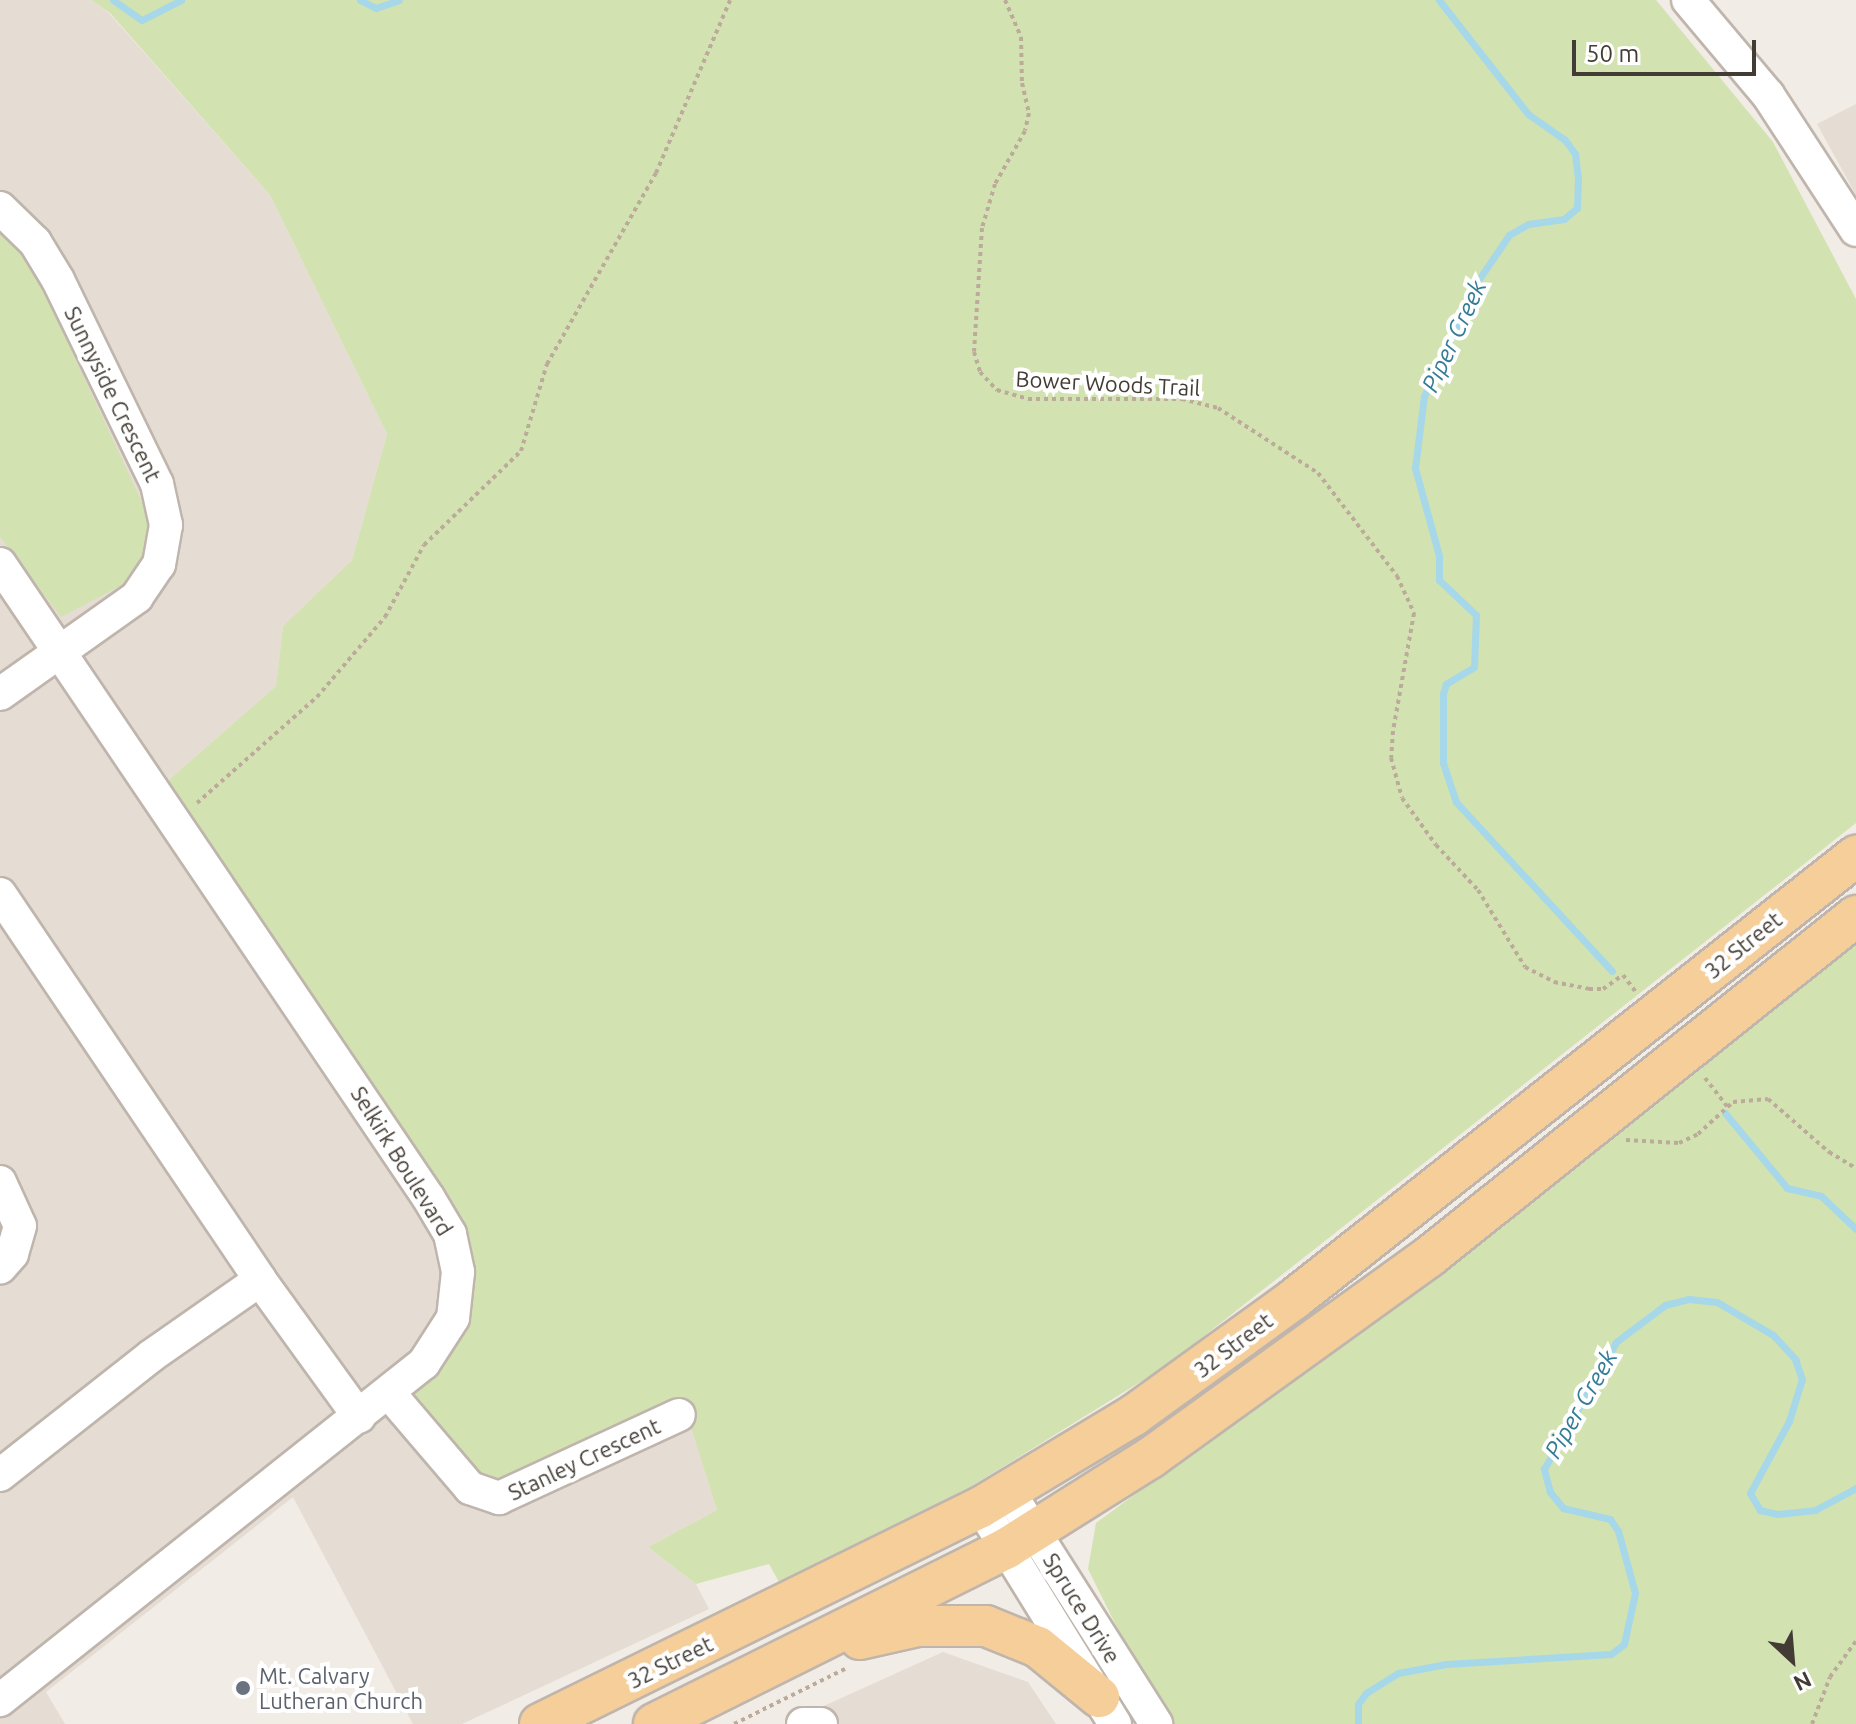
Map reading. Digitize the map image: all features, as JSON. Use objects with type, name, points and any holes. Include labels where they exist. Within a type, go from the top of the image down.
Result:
[{"type":"main road","name":"32 Street","points":[[540,1724],[995,1500],[1212,1362],[1856,856]]},
{"type":"main road","name":"32 Street","points":[[654,1724],[1021,1540],[1150,1458],[1430,1256],[1856,916]]},
{"type":"main road","points":[[802,1652],[917,1626],[986,1626],[1038,1647],[1107,1711]]},
{"type":"street","points":[[1688,0],[1783,115],[1856,230]]},
{"type":"street","name":"Sunnyside Crescent","points":[[0,208],[48,260],[163,504],[164,545],[150,580],[121,610],[0,694]]},
{"type":"street","name":"Selkirk Boulevard","points":[[0,564],[450,1234],[458,1272],[453,1318],[424,1363],[0,1700]]},
{"type":"street","points":[[0,894],[260,1280],[359,1417]]},
{"type":"street","points":[[0,1182],[20,1226],[12,1254],[0,1268]]},
{"type":"street","points":[[0,1475],[151,1356],[260,1280]]},
{"type":"street","name":"Stanley Crescent","points":[[389,1393],[464,1482],[499,1498],[679,1415]]},
{"type":"street","name":"Spruce Drive","points":[[995,1500],[1156,1724]]},
{"type":"street","name":"Spruce Drive","points":[[1021,1540],[1107,1711]]},
{"type":"street","points":[[803,1724],[821,1724]]},
{"type":"path","points":[[174,819],[236,774],[317,697],[385,617],[424,545],[521,451],[547,364],[656,173],[730,0]]},
{"type":"path","name":"Bower Woods Trail","points":[[1005,0],[1021,37],[1028,122],[995,184],[982,228],[974,352],[980,372],[997,390],[1028,399],[1203,403],[1236,416],[1318,473],[1397,576],[1414,613],[1391,758],[1402,798],[1436,845],[1478,890],[1525,967],[1554,982],[1589,989],[1603,989],[1623,975]]},
{"type":"path","points":[[1705,1078],[1727,1106]]},
{"type":"path","points":[[1616,1139],[1679,1143],[1742,1098],[1768,1099],[1829,1152],[1856,1168]]},
{"type":"path","points":[[1812,1724],[1830,1677],[1856,1641]]},
{"type":"shaded area","points":[[0,0],[91,0],[109,13],[270,195],[387,434],[352,560],[283,626],[276,686],[155,792],[687,1411],[717,1510],[648,1547],[696,1584],[709,1609],[462,1724],[413,1724],[293,1497],[46,1692],[65,1724],[0,1724]]},
{"type":"shaded area","points":[[1856,104],[1856,195],[1817,124]]},
{"type":"shaded area","points":[[943,1652],[1028,1682],[1056,1724],[784,1724]]},
{"type":"green space","points":[[91,0],[1656,0],[1773,142],[1856,299],[1856,823],[1166,1366],[962,1492],[779,1582],[769,1564],[696,1584],[648,1547],[717,1510],[686,1411],[499,1498],[389,1393],[424,1363],[458,1273],[155,792],[276,686],[283,626],[352,560],[387,434],[270,195],[110,13]]},
{"type":"green space","points":[[0,233],[28,258],[155,530],[134,579],[61,617],[0,537]]},
{"type":"green space","points":[[1856,940],[1856,1724],[1165,1724],[1088,1569],[1096,1523],[1436,1273]]},
{"type":"waterway","name":"Piper Creek","points":[[113,0],[142,20],[181,0]]},
{"type":"waterway","name":"Piper Creek","points":[[360,0],[376,8],[399,0]]},
{"type":"waterway","name":"Piper Creek","points":[[1439,0],[1528,114],[1565,140],[1575,154],[1578,179],[1577,208],[1564,219],[1528,224],[1509,235],[1477,282],[1424,396],[1415,468],[1439,556],[1439,580],[1476,615],[1474,667],[1446,684],[1443,694],[1443,763],[1456,802],[1612,971]]},
{"type":"waterway","name":"Piper Creek","points":[[1725,1113],[1787,1188],[1821,1196],[1856,1229]]},
{"type":"waterway","name":"Piper Creek","points":[[1358,1724],[1358,1704],[1366,1693],[1398,1673],[1446,1664],[1611,1654],[1624,1644],[1635,1593],[1618,1531],[1610,1519],[1563,1508],[1550,1492],[1544,1469],[1616,1342],[1665,1305],[1689,1299],[1717,1302],[1773,1335],[1795,1359],[1802,1379],[1789,1421],[1750,1493],[1760,1510],[1778,1514],[1815,1510],[1856,1488]]},
{"type":"place","name":"Mt. Calvary Lutheran Church","points":[[243,1688]]}]
